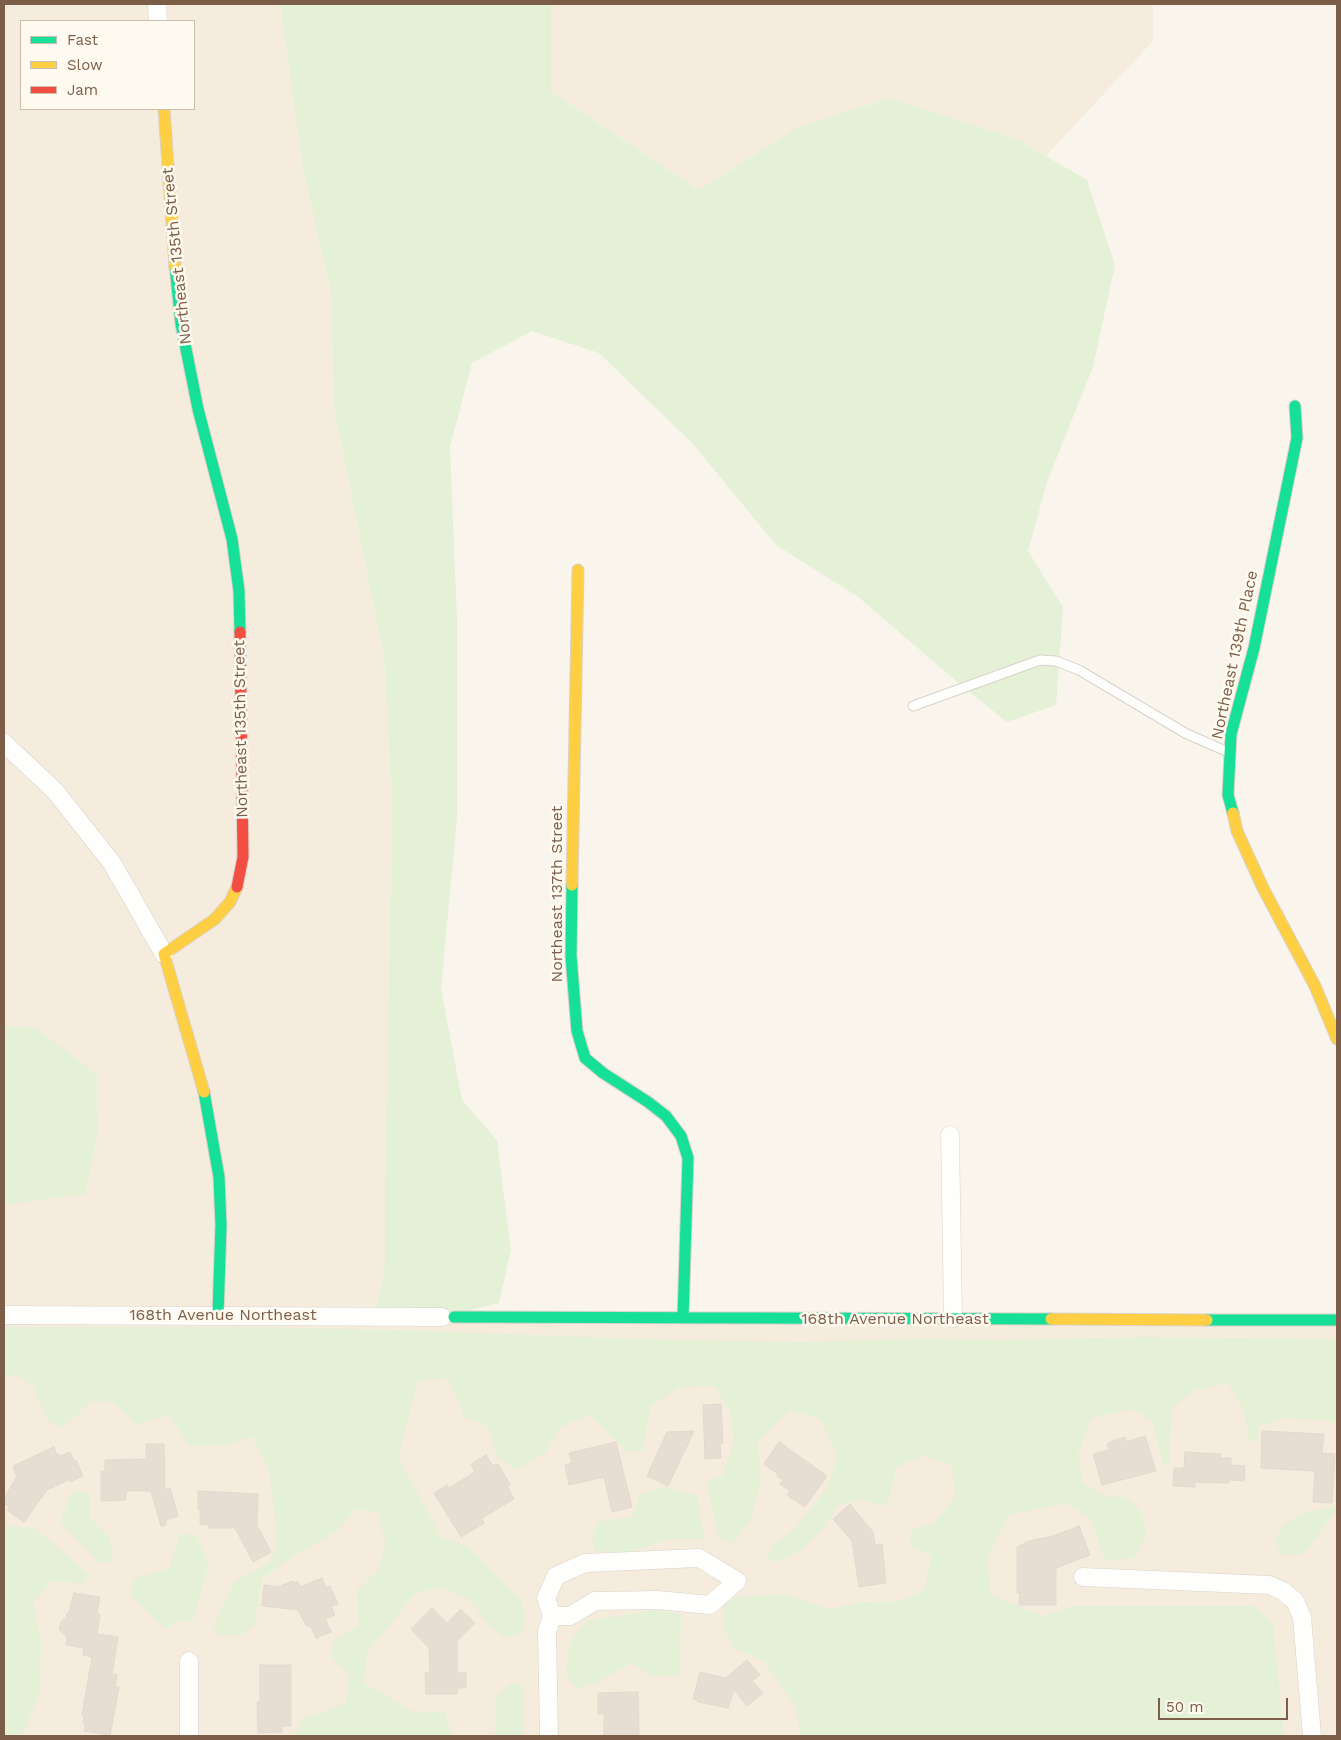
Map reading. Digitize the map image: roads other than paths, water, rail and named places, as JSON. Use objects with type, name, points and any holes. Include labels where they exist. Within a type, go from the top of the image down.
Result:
[{"type":"street","points":[[157,4],[158,20]]},
{"type":"street","name":"Northeast 135th Street","points":[[164,110],[172,234],[181,324],[198,409],[232,539],[239,591],[243,857],[239,882],[230,902],[215,919],[164,954]]},
{"type":"street","name":"Northeast 139th Place","points":[[1295,406],[1297,438],[1254,648],[1232,734],[1228,795],[1237,831],[1263,888],[1314,986],[1337,1039]]},
{"type":"street","name":"Northeast 137th Street","points":[[578,570],[571,956],[576,1031],[585,1058],[603,1073],[666,1116],[681,1136],[688,1158],[683,1318]]},
{"type":"street","points":[[4,743],[55,791],[112,863],[164,954],[203,1086],[219,1177],[221,1225],[218,1315]]},
{"type":"street","points":[[950,1135],[953,1318]]},
{"type":"street","name":"168th Avenue Northeast","points":[[4,1315],[1337,1320]]},
{"type":"street","points":[[549,1736],[547,1632],[552,1616],[546,1598],[556,1576],[585,1563],[700,1558],[737,1582],[710,1605],[658,1600],[595,1601],[570,1616],[552,1616]]},
{"type":"street","points":[[1083,1577],[1269,1585],[1283,1591],[1295,1601],[1302,1617],[1312,1736]]},
{"type":"street","points":[[189,1661],[190,1736]]},
{"type":"lane","points":[[913,706],[1040,660],[1056,661],[1079,670],[1185,733],[1230,753]]}]
